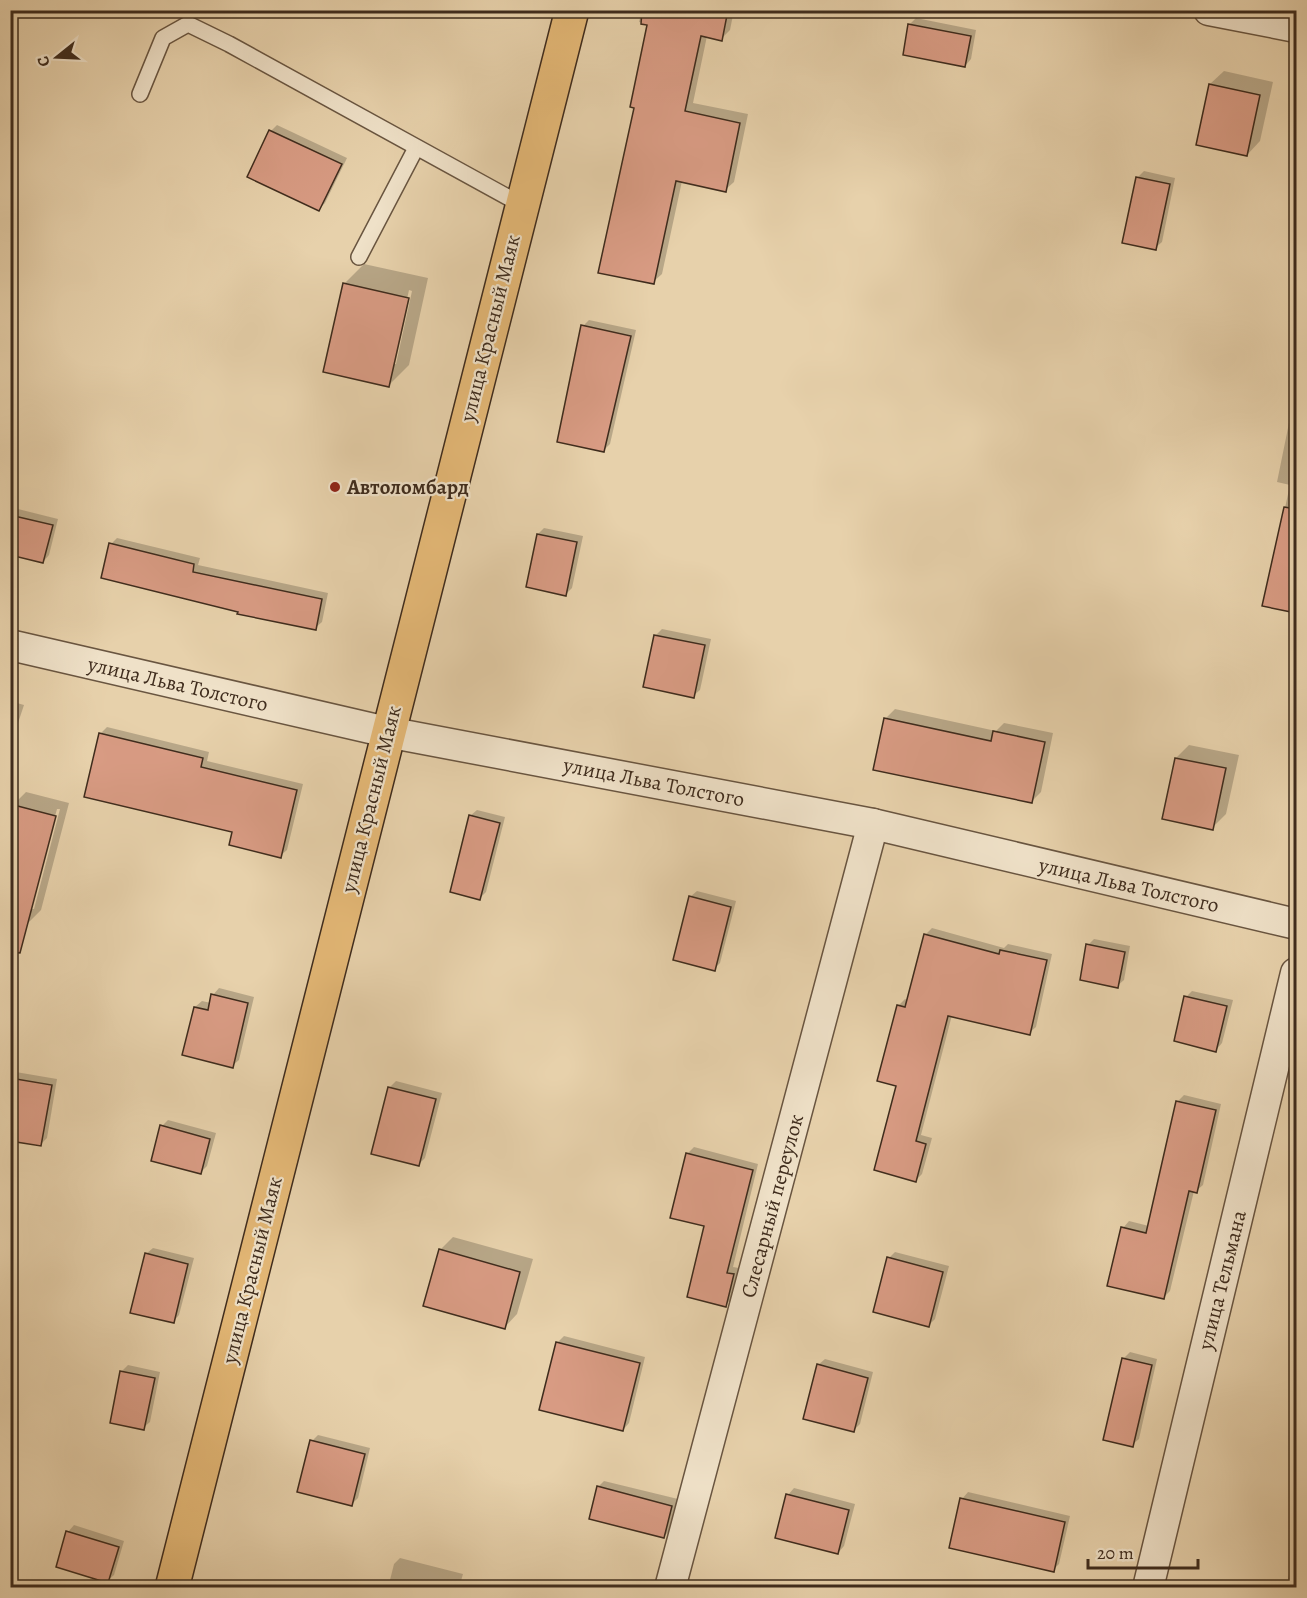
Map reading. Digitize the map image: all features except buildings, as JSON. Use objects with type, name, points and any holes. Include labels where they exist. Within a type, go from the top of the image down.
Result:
[{"type":"main road","name":"улица Красный Маяк","points":[[172,1587],[387,732],[572,10]]},
{"type":"street","points":[[1209,10],[1296,27]]},
{"type":"street","name":"улица Льва Толстого","points":[[10,645],[387,732],[873,824],[1296,924]]},
{"type":"street","name":"Слесарный переулок","points":[[670,1587],[873,824]]},
{"type":"street","name":"улица Тельмана","points":[[1148,1587],[1296,973]]},
{"type":"lane","points":[[140,94],[163,38],[188,24],[522,205]]},
{"type":"lane","points":[[359,257],[416,148]]},
{"type":"place","name":"Автоломбард","points":[[335,487]]}]
